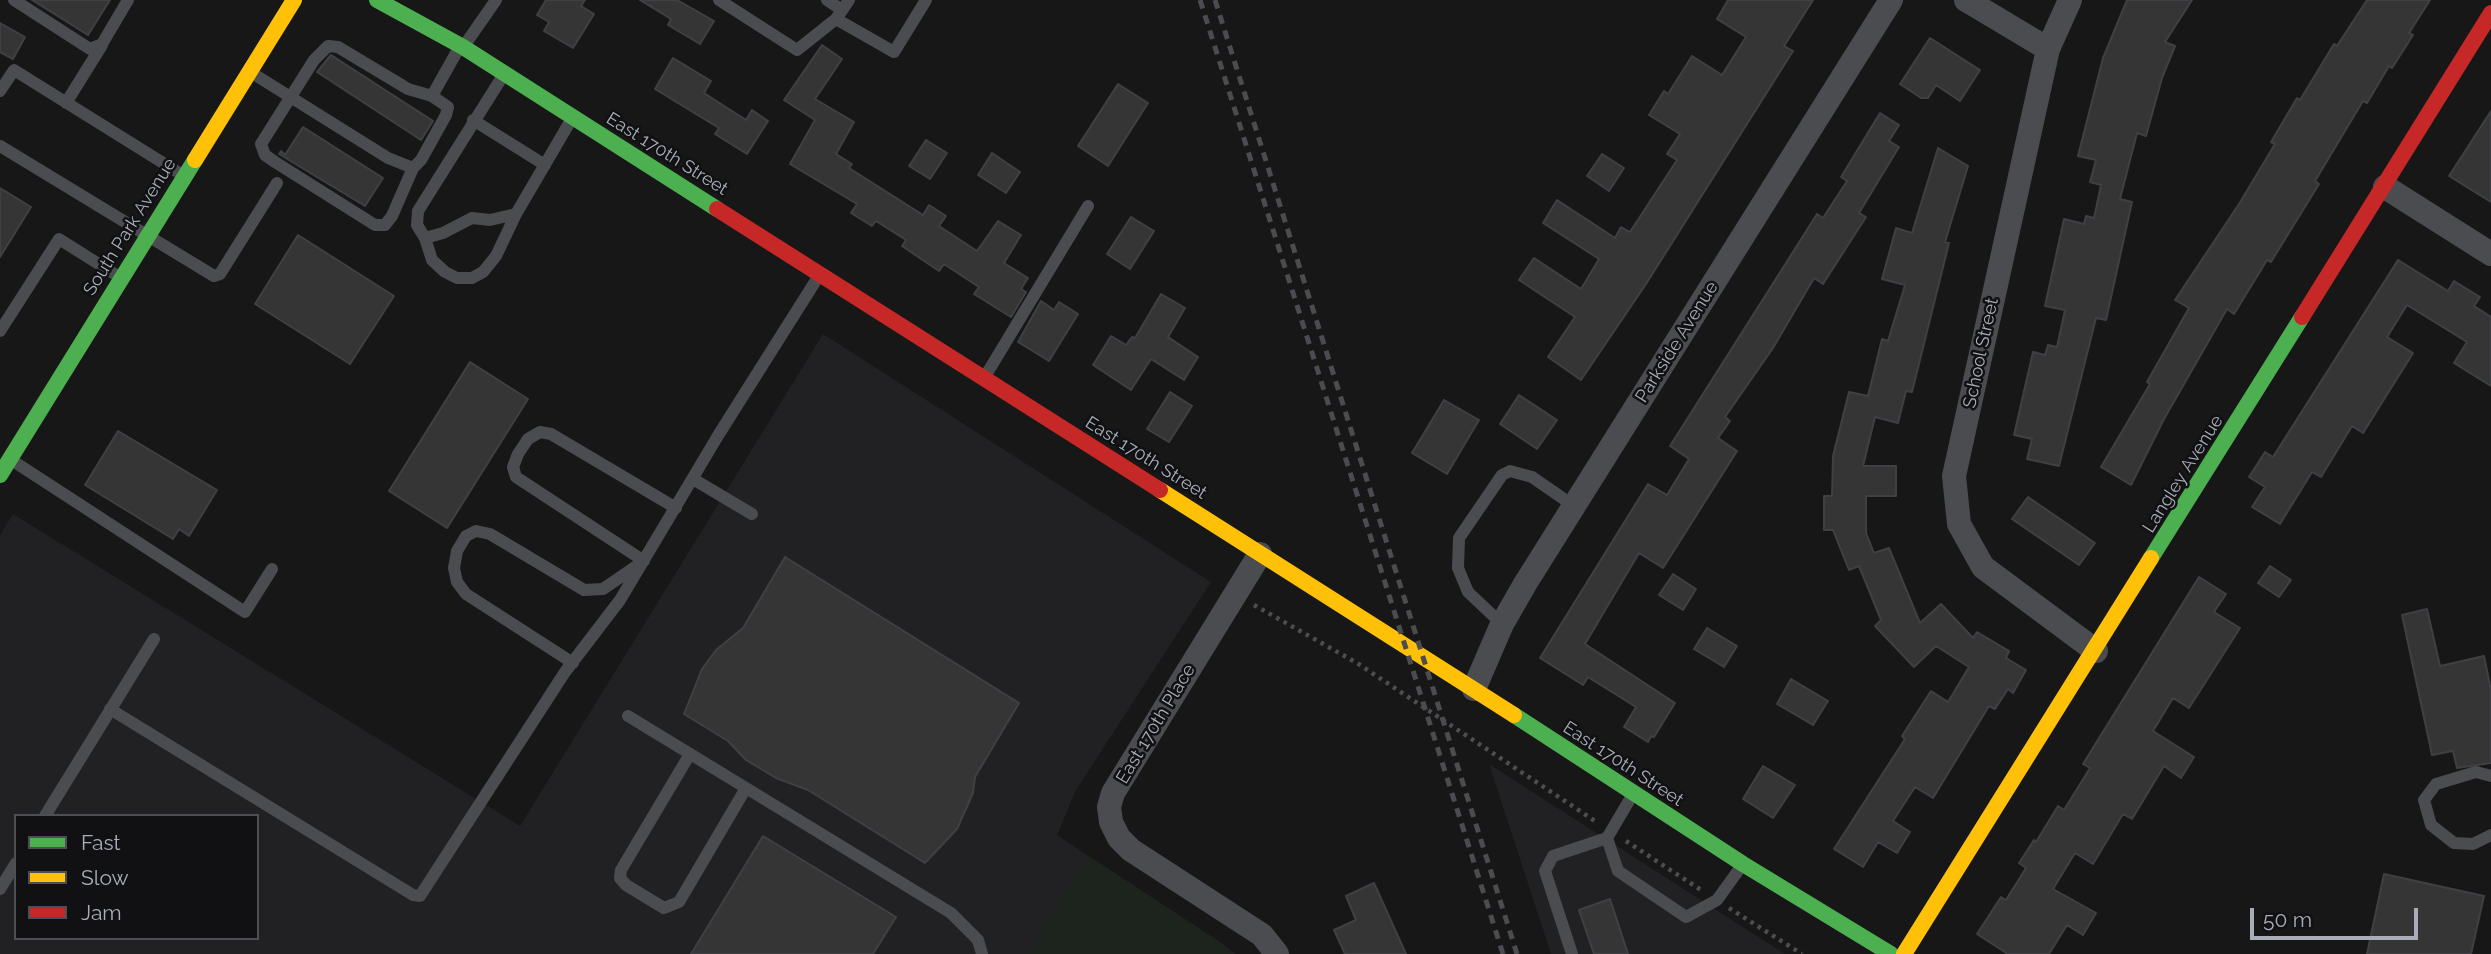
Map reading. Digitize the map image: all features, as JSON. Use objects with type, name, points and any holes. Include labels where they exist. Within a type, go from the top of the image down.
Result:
[{"type":"street","name":"South Park Avenue","points":[[0,475],[294,0]]},
{"type":"street","name":"East 170th Street","points":[[377,0],[505,74],[984,378],[1474,690],[1870,948],[1891,954]]},
{"type":"street","name":"Parkside Avenue","points":[[1474,690],[1502,624],[1891,0]]},
{"type":"street","points":[[1966,0],[2048,50]]},
{"type":"street","name":"School Street","points":[[2070,0],[2048,50],[1954,476],[1959,524],[1983,567],[2096,651]]},
{"type":"street","name":"Langley Avenue","points":[[1904,954],[2096,651],[2491,13]]},
{"type":"street","points":[[2385,187],[2491,254]]},
{"type":"street","name":"East 170th Place","points":[[1260,554],[1113,793],[1109,807],[1111,822],[1119,838],[1131,850],[1262,935],[1278,954]]},
{"type":"lane","points":[[14,0],[89,48],[102,44]]},
{"type":"lane","points":[[66,103],[128,0]]},
{"type":"lane","points":[[432,96],[461,47],[496,0]]},
{"type":"lane","points":[[719,0],[797,50],[843,10]]},
{"type":"lane","points":[[827,0],[894,52],[926,0]]},
{"type":"lane","points":[[328,46],[338,47],[408,89],[432,96],[448,107],[421,160],[413,168],[392,216],[385,225],[375,225],[265,155],[261,144],[290,98],[314,60],[328,46]]},
{"type":"lane","points":[[0,91],[14,70],[184,176]]},
{"type":"lane","points":[[249,71],[388,158],[413,168]]},
{"type":"lane","points":[[505,74],[473,120],[418,211],[417,225],[425,238],[432,260],[445,272],[457,278],[472,278],[483,272],[496,256],[516,214],[572,117]]},
{"type":"lane","points":[[473,120],[545,165]]},
{"type":"lane","points":[[0,146],[206,273],[220,274],[277,183]]},
{"type":"lane","points":[[984,378],[1088,206]]},
{"type":"lane","points":[[425,238],[443,233],[472,218],[490,220],[516,214]]},
{"type":"lane","points":[[0,330],[59,239],[121,278]]},
{"type":"lane","points":[[110,709],[413,895],[420,896],[573,663],[621,600],[820,274]]},
{"type":"lane","points":[[645,561],[516,477],[513,467],[528,439],[540,432],[551,434],[676,508]]},
{"type":"lane","points":[[10,459],[245,612],[272,569]]},
{"type":"lane","points":[[1502,624],[1468,592],[1458,568],[1459,538],[1502,475],[1510,471],[1532,477],[1574,506]]},
{"type":"lane","points":[[693,479],[752,514]]},
{"type":"lane","points":[[573,663],[466,594],[457,582],[454,568],[457,551],[466,536],[476,531],[490,534],[584,590],[603,589],[645,561]]},
{"type":"lane","points":[[46,814],[154,639]]},
{"type":"lane","points":[[628,716],[951,913],[978,940],[982,954]]},
{"type":"lane","points":[[690,754],[621,870],[620,878],[626,885],[664,908],[679,902],[746,788]]},
{"type":"lane","points":[[2491,776],[2476,772],[2436,784],[2424,800],[2431,825],[2454,843],[2473,844],[2491,835]]},
{"type":"lane","points":[[1572,954],[1545,871],[1553,856],[1608,834],[1633,794]]},
{"type":"lane","points":[[1608,834],[1618,871],[1686,917],[1717,900],[1743,864]]},
{"type":"lane","points":[[0,889],[14,866]]},
{"type":"path","points":[[1263,611],[1357,663],[1608,834],[1802,954]]},
{"type":"shaded area","points":[[823,334],[1211,582],[1076,790],[1057,835],[1235,954],[0,954],[0,535],[13,514],[520,826]]},
{"type":"shaded area","points":[[1489,764],[1785,954],[1551,954]]},
{"type":"shaded area","points":[[1089,856],[1220,942],[1235,954],[1029,954]]},
{"type":"building","points":[[32,0],[110,0],[88,35]]},
{"type":"building","points":[[546,0],[585,0],[581,6],[594,14],[573,48],[544,31],[549,22],[537,15]]},
{"type":"building","points":[[640,0],[677,0],[714,21],[700,44],[668,25],[671,19]]},
{"type":"building","points":[[1728,0],[1813,0],[1784,46],[1793,51],[1646,284],[1581,380],[1548,357],[1575,317],[1519,280],[1534,258],[1581,289],[1599,259],[1543,223],[1557,200],[1615,238],[1621,227],[1630,232],[1677,160],[1667,154],[1680,134],[1649,115],[1664,91],[1668,94],[1692,56],[1722,75],[1746,37],[1717,19]]},
{"type":"building","points":[[2127,0],[2192,0],[2165,42],[2175,46],[2162,78],[2146,136],[2137,133],[2120,199],[2132,202],[2106,320],[2096,318],[2059,466],[2027,459],[2032,439],[2014,435],[2033,352],[2045,355],[2048,345],[2057,347],[2065,310],[2045,306],[2064,219],[2084,224],[2086,216],[2094,218],[2101,185],[2090,182],[2096,160],[2078,156],[2103,58]]},
{"type":"building","points":[[2367,0],[2430,0],[2409,33],[2413,35],[2392,68],[2389,66],[2367,103],[2363,101],[2315,181],[2319,184],[2271,262],[2267,260],[2234,314],[2227,309],[2164,419],[2131,485],[2101,467],[2150,384],[2147,382],[2189,308],[2175,300],[2239,204],[2275,144],[2271,142],[2297,98],[2300,100],[2334,44],[2337,46]]},
{"type":"building","points":[[0,23],[25,37],[13,59],[0,52]]},
{"type":"building","points":[[1930,38],[1980,70],[1960,101],[1936,85],[1928,98],[1921,98],[1900,84]]},
{"type":"building","points":[[822,45],[842,59],[815,99],[854,122],[836,154],[852,164],[849,168],[923,215],[929,205],[946,216],[939,226],[977,251],[998,221],[1021,235],[1004,263],[1028,278],[1021,289],[1026,292],[1011,317],[974,294],[979,287],[944,264],[939,271],[902,246],[906,240],[876,221],[872,226],[851,213],[857,204],[790,164],[815,120],[784,100]]},
{"type":"building","points":[[331,55],[433,121],[421,140],[317,72]]},
{"type":"building","points":[[673,58],[711,81],[704,93],[746,120],[752,110],[768,121],[747,154],[715,134],[719,128],[655,89]]},
{"type":"building","points":[[1118,84],[1148,103],[1108,166],[1078,146]]},
{"type":"building","points":[[2491,111],[2491,202],[2449,176]]},
{"type":"building","points":[[1880,113],[1899,125],[1889,141],[1899,147],[1859,213],[1866,217],[1823,284],[1814,278],[1773,348],[1725,417],[1730,421],[1718,438],[1737,451],[1663,568],[1639,553],[1585,644],[1675,703],[1648,742],[1624,727],[1636,707],[1588,677],[1583,685],[1540,658],[1648,484],[1667,495],[1689,459],[1670,446],[1817,214],[1823,218],[1847,181],[1841,177]]},
{"type":"building","points":[[303,127],[383,178],[365,206],[279,154],[281,151],[285,155]]},
{"type":"building","points":[[926,140],[947,153],[930,179],[909,166]]},
{"type":"building","points":[[1938,148],[1968,166],[1945,242],[1949,243],[1912,392],[1906,391],[1898,423],[1875,417],[1863,466],[1896,466],[1896,496],[1866,496],[1866,533],[1874,553],[1889,548],[1920,623],[1941,604],[1973,638],[1977,632],[2009,651],[2006,658],[2026,670],[2013,693],[2008,689],[1995,709],[1989,706],[1933,798],[1915,787],[1893,821],[1910,832],[1897,853],[1878,842],[1863,867],[1834,849],[1905,739],[1902,736],[1931,691],[1948,702],[1969,667],[1936,646],[1914,667],[1875,626],[1881,620],[1859,566],[1849,570],[1833,530],[1824,530],[1824,496],[1832,496],[1833,456],[1849,392],[1868,396],[1882,339],[1888,341],[1905,285],[1882,279],[1896,228],[1912,233]]},
{"type":"building","points":[[992,153],[1020,172],[1006,193],[978,175]]},
{"type":"building","points":[[1602,154],[1624,168],[1609,191],[1587,176]]},
{"type":"building","points":[[0,188],[31,207],[0,257]]},
{"type":"building","points":[[1131,217],[1154,231],[1130,269],[1107,254]]},
{"type":"building","points":[[298,235],[394,296],[350,364],[255,304]]},
{"type":"building","points":[[2398,260],[2448,291],[2454,281],[2480,297],[2474,306],[2491,317],[2491,386],[2454,363],[2467,342],[2407,305],[2387,337],[2413,353],[2363,433],[2352,426],[2321,477],[2312,472],[2280,524],[2252,507],[2265,487],[2249,477],[2265,452],[2273,457]]},
{"type":"building","points":[[1161,294],[1185,308],[1168,337],[1198,357],[1184,380],[1151,359],[1131,390],[1093,365],[1111,336],[1126,345],[1132,337],[1135,338]]},
{"type":"building","points":[[1041,301],[1054,310],[1059,302],[1078,314],[1049,361],[1018,342]]},
{"type":"building","points":[[470,362],[528,399],[447,528],[389,491]]},
{"type":"building","points":[[1170,392],[1192,406],[1169,442],[1147,429]]},
{"type":"building","points":[[1519,395],[1557,420],[1537,449],[1500,424]]},
{"type":"building","points":[[1444,400],[1479,420],[1447,474],[1412,453]]},
{"type":"building","points":[[118,431],[217,490],[189,536],[179,529],[173,539],[85,485]]},
{"type":"building","points":[[2028,497],[2095,543],[2079,565],[2012,519]]},
{"type":"building","points":[[785,557],[1019,703],[975,777],[973,793],[957,829],[925,863],[808,790],[776,778],[746,760],[728,741],[684,714],[702,669],[716,650],[743,628]]},
{"type":"building","points":[[2270,566],[2291,580],[2279,597],[2258,583]]},
{"type":"building","points":[[1673,574],[1696,589],[1683,610],[1659,595]]},
{"type":"building","points":[[2199,577],[2226,594],[2214,612],[2240,628],[2189,708],[2173,698],[2153,731],[2194,757],[2181,778],[2164,766],[2132,819],[2123,814],[2093,864],[2075,853],[2053,889],[2096,913],[2083,935],[2067,925],[2049,954],[2008,954],[1977,934],[2001,897],[2006,900],[2026,868],[2019,863],[2034,840],[2036,842],[2058,806],[2064,810],[2090,768],[2083,764]]},
{"type":"building","points":[[2427,609],[2440,666],[2484,656],[2491,690],[2491,763],[2457,768],[2453,751],[2432,755],[2402,615]]},
{"type":"building","points":[[1707,628],[1737,646],[1724,667],[1694,649]]},
{"type":"building","points":[[1791,679],[1828,701],[1813,725],[1777,704]]},
{"type":"building","points":[[1763,766],[1795,785],[1773,818],[1743,799]]},
{"type":"building","points":[[763,836],[896,917],[873,954],[691,954]]},
{"type":"building","points":[[2384,874],[2484,896],[2471,954],[2367,954]]},
{"type":"building","points":[[1374,883],[1406,954],[1345,954],[1334,930],[1356,920],[1346,896]]},
{"type":"building","points":[[1610,899],[1628,954],[1594,954],[1579,910]]},
{"type":"railway","points":[[1200,0],[1503,954]]},
{"type":"railway","points":[[1215,0],[1517,954]]},
{"type":"traffic: fast","points":[[377,0],[463,47],[717,209]]},
{"type":"traffic: fast","points":[[0,475],[195,160]]},
{"type":"traffic: fast","points":[[2151,558],[2302,317]]},
{"type":"traffic: fast","points":[[1514,715],[1743,864],[1891,954]]},
{"type":"traffic: slow","points":[[195,160],[294,0]]},
{"type":"traffic: slow","points":[[1160,490],[1514,715]]},
{"type":"traffic: slow","points":[[1904,954],[2151,558]]},
{"type":"traffic: jam","points":[[2302,317],[2491,13]]},
{"type":"traffic: jam","points":[[717,209],[1160,490]]}]
